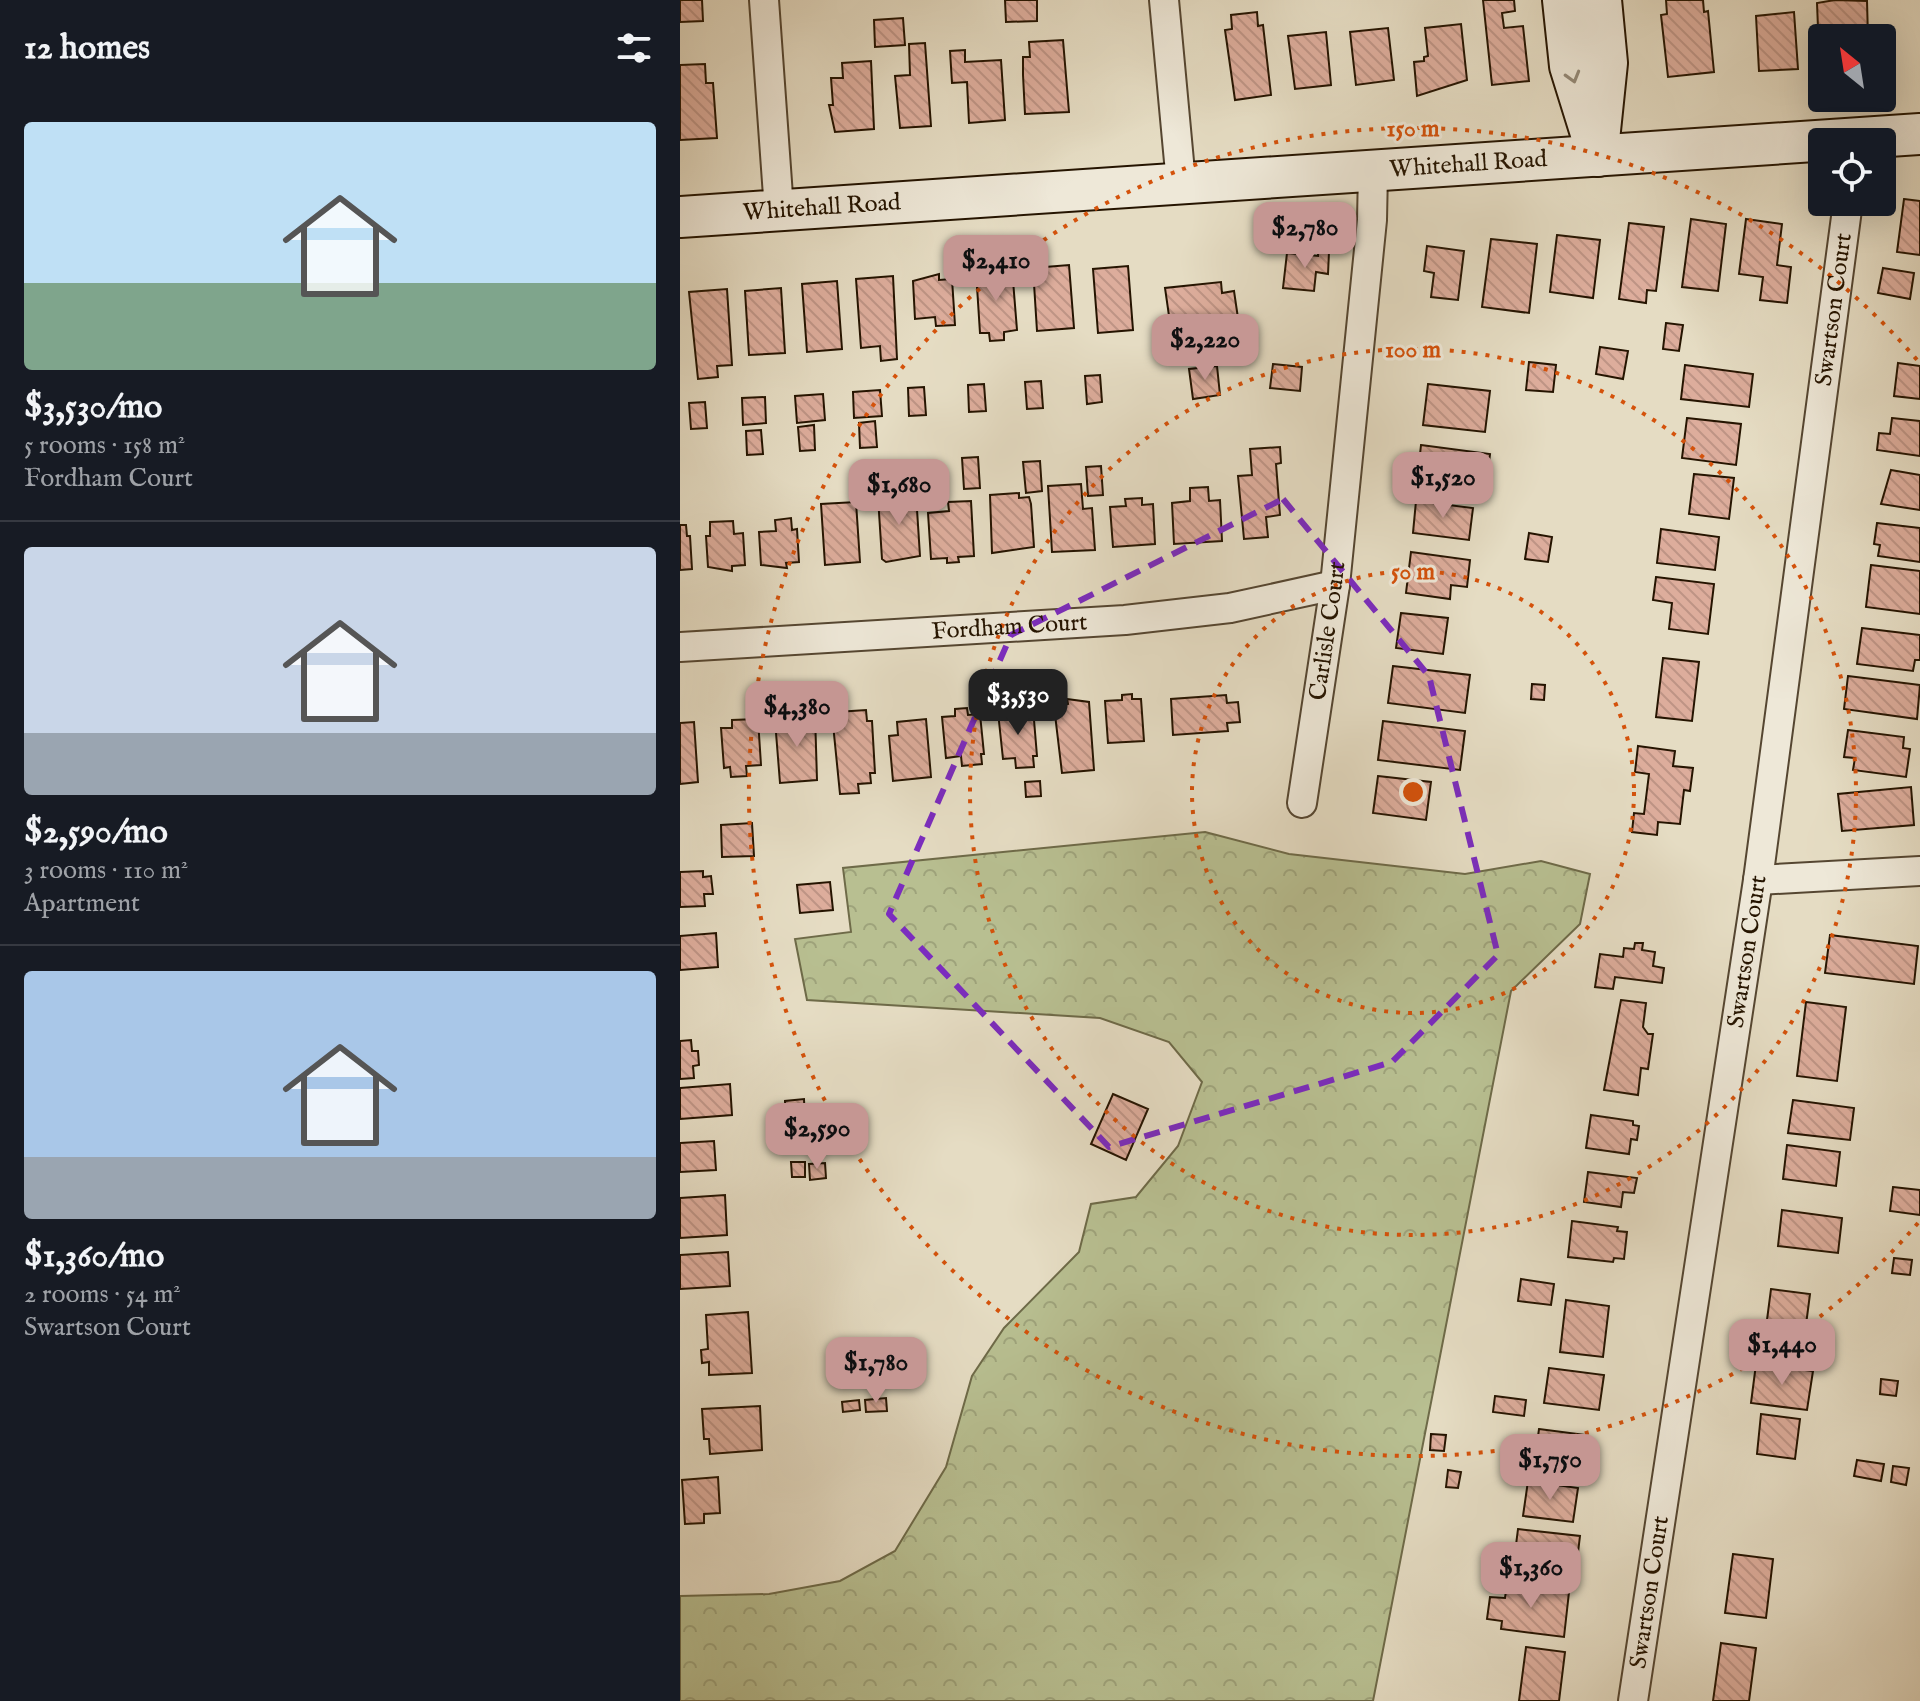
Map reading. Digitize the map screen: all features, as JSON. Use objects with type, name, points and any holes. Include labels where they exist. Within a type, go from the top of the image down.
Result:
[{"type":"street","points":[[764,0],[779,210]]},
{"type":"street","points":[[1164,0],[1181,183]]},
{"type":"street","points":[[1563,0],[1570,66],[1598,156]]},
{"type":"street","points":[[1598,156],[1607,63],[1601,0]]},
{"type":"street","name":"Whitehall Road","points":[[1896,136],[1920,134]]},
{"type":"street","name":"Whitehall Road","points":[[680,217],[1808,143]]},
{"type":"street","name":"Carlisle Court","points":[[1302,803],[1335,585],[1372,220],[1373,171]]},
{"type":"street","name":"Swartson Court","points":[[1633,1701],[1758,880],[1846,216]]},
{"type":"street","name":"Fordham Court","points":[[680,647],[1125,620],[1230,608],[1335,585]]},
{"type":"street","points":[[1758,880],[1920,871]]},
{"type":"highlighted area","points":[[1283,499],[1429,676],[1498,955],[1392,1062],[1109,1147],[889,914],[1011,635]]},
{"type":"green space","points":[[1205,832],[1289,854],[1465,874],[1541,861],[1590,874],[1580,924],[1511,991],[1373,1701],[680,1701],[680,1596],[769,1594],[840,1581],[895,1551],[946,1467],[972,1376],[1004,1328],[1079,1252],[1091,1204],[1136,1197],[1178,1146],[1202,1082],[1169,1042],[1100,1018],[807,1000],[795,939],[851,932],[843,868]]},
{"type":"building","points":[[680,0],[702,0],[703,21],[680,22]]},
{"type":"building","points":[[1005,0],[1037,0],[1037,21],[1006,22]]},
{"type":"building","points":[[1483,0],[1514,0],[1515,11],[1502,13],[1504,28],[1523,26],[1529,81],[1492,85]]},
{"type":"building","points":[[1666,0],[1703,0],[1704,12],[1708,11],[1714,72],[1668,77],[1661,15],[1667,14]]},
{"type":"building","points":[[1867,1],[1868,24],[1818,24],[1817,3]]},
{"type":"building","points":[[1257,12],[1258,26],[1263,25],[1271,95],[1235,100],[1225,30],[1232,29],[1231,15]]},
{"type":"building","points":[[1794,12],[1798,69],[1759,71],[1756,16]]},
{"type":"building","points":[[903,18],[905,45],[875,47],[874,20]]},
{"type":"building","points":[[1461,24],[1467,80],[1417,96],[1414,62],[1424,61],[1424,57],[1428,56],[1425,28]]},
{"type":"building","points":[[1388,28],[1394,80],[1356,85],[1350,32]]},
{"type":"building","points":[[1326,32],[1331,85],[1295,89],[1288,36]]},
{"type":"building","points":[[1063,40],[1069,112],[1025,114],[1023,57],[1030,57],[1029,42]]},
{"type":"building","points":[[925,43],[931,126],[900,128],[895,76],[910,75],[909,44]]},
{"type":"building","points":[[965,50],[965,62],[1001,60],[1005,120],[969,123],[967,82],[952,83],[950,51]]},
{"type":"building","points":[[871,61],[874,129],[835,132],[829,105],[833,105],[831,78],[843,78],[842,63]]},
{"type":"building","points":[[705,64],[706,83],[713,83],[717,138],[680,140],[680,65]]},
{"type":"building","points":[[1904,199],[1920,201],[1920,255],[1897,252]]},
{"type":"building","points":[[1691,219],[1726,224],[1718,291],[1682,287]]},
{"type":"building","points":[[1746,219],[1782,224],[1777,265],[1791,267],[1787,303],[1760,300],[1763,277],[1739,274]]},
{"type":"building","points":[[1629,223],[1664,227],[1656,291],[1647,290],[1646,303],[1619,299]]},
{"type":"building","points":[[1557,235],[1600,240],[1593,298],[1550,292]]},
{"type":"building","points":[[1491,239],[1537,244],[1529,313],[1482,307]]},
{"type":"building","points":[[1427,246],[1464,251],[1458,300],[1431,297],[1434,273],[1424,271]]},
{"type":"building","points":[[1318,251],[1329,252],[1328,274],[1316,272],[1314,291],[1283,288],[1287,253],[1318,256]]},
{"type":"building","points":[[1069,265],[1074,328],[1037,331],[1033,268]]},
{"type":"building","points":[[1128,266],[1133,330],[1098,333],[1093,269]]},
{"type":"building","points":[[1012,268],[1017,330],[1004,332],[1004,340],[990,341],[989,333],[980,333],[976,271]]},
{"type":"building","points":[[1883,268],[1914,273],[1910,299],[1878,293]]},
{"type":"building","points":[[939,274],[939,280],[952,279],[955,325],[936,326],[935,317],[915,319],[913,281]]},
{"type":"building","points":[[893,276],[897,359],[881,361],[880,346],[861,348],[856,279]]},
{"type":"building","points":[[837,281],[842,349],[807,352],[802,284]]},
{"type":"building","points":[[1221,282],[1222,293],[1234,291],[1243,352],[1216,355],[1211,318],[1170,323],[1165,288]]},
{"type":"building","points":[[781,288],[785,353],[749,355],[745,291]]},
{"type":"building","points":[[727,289],[732,365],[717,366],[718,377],[698,379],[689,292]]},
{"type":"building","points":[[1666,323],[1683,325],[1679,351],[1663,349]]},
{"type":"building","points":[[1600,347],[1628,351],[1623,379],[1596,374]]},
{"type":"building","points":[[1529,362],[1556,365],[1553,392],[1526,390]]},
{"type":"building","points":[[1898,363],[1920,366],[1920,399],[1894,396]]},
{"type":"building","points":[[1273,364],[1302,367],[1300,391],[1270,388]]},
{"type":"building","points":[[1685,365],[1753,374],[1749,407],[1681,399]]},
{"type":"building","points":[[1217,366],[1220,395],[1193,399],[1189,369]]},
{"type":"building","points":[[1100,375],[1102,402],[1087,404],[1085,376]]},
{"type":"building","points":[[1041,381],[1043,408],[1027,409],[1025,382]]},
{"type":"building","points":[[984,384],[986,411],[969,412],[968,385]]},
{"type":"building","points":[[1428,384],[1490,391],[1485,432],[1423,425]]},
{"type":"building","points":[[924,387],[926,415],[909,416],[908,388]]},
{"type":"building","points":[[880,390],[882,416],[854,418],[853,392]]},
{"type":"building","points":[[823,394],[825,420],[797,423],[795,396]]},
{"type":"building","points":[[765,397],[766,423],[743,425],[742,398]]},
{"type":"building","points":[[705,402],[707,428],[691,429],[689,403]]},
{"type":"building","points":[[1687,418],[1741,424],[1736,465],[1682,458]]},
{"type":"building","points":[[1892,418],[1920,421],[1920,456],[1877,450],[1879,433],[1890,434]]},
{"type":"building","points":[[875,421],[877,447],[860,448],[859,423]]},
{"type":"building","points":[[814,425],[815,450],[800,451],[798,427]]},
{"type":"building","points":[[761,430],[763,454],[747,455],[746,431]]},
{"type":"building","points":[[1421,445],[1490,454],[1485,495],[1427,487],[1429,475],[1418,473]]},
{"type":"building","points":[[1280,447],[1281,463],[1276,464],[1280,515],[1266,517],[1268,537],[1244,539],[1238,476],[1252,475],[1250,449]]},
{"type":"building","points":[[978,457],[980,488],[964,489],[962,458]]},
{"type":"building","points":[[1040,461],[1042,491],[1026,493],[1023,462]]},
{"type":"building","points":[[1101,466],[1103,495],[1088,496],[1086,467]]},
{"type":"building","points":[[1891,470],[1920,475],[1920,510],[1881,504]]},
{"type":"building","points":[[1694,474],[1734,478],[1729,519],[1689,514]]},
{"type":"building","points":[[1081,484],[1083,509],[1092,508],[1095,550],[1052,552],[1048,486]]},
{"type":"building","points":[[1208,487],[1209,501],[1220,500],[1222,541],[1174,544],[1172,503],[1190,501],[1190,488]]},
{"type":"building","points":[[1019,493],[1019,498],[1029,497],[1031,504],[1034,547],[992,553],[990,495]]},
{"type":"building","points":[[916,494],[920,556],[886,562],[882,559],[878,497]]},
{"type":"building","points":[[1142,498],[1142,505],[1153,504],[1155,544],[1113,547],[1110,507],[1126,506],[1125,499]]},
{"type":"building","points":[[971,501],[974,556],[958,557],[959,562],[947,563],[947,558],[931,559],[928,513],[949,511],[948,502]]},
{"type":"building","points":[[1416,501],[1473,508],[1469,540],[1413,533]]},
{"type":"building","points":[[856,502],[860,562],[825,565],[821,504]]},
{"type":"building","points":[[791,518],[792,530],[797,529],[799,562],[786,563],[787,568],[761,565],[759,532],[776,531],[775,520]]},
{"type":"building","points":[[733,521],[734,534],[743,533],[745,565],[732,566],[732,571],[708,567],[706,536],[710,536],[710,522]]},
{"type":"building","points":[[1877,523],[1920,528],[1920,562],[1878,556],[1880,545],[1874,544]]},
{"type":"building","points":[[680,525],[686,525],[687,536],[690,536],[692,569],[680,570]]},
{"type":"building","points":[[1661,529],[1719,537],[1715,570],[1657,563]]},
{"type":"building","points":[[1529,533],[1552,537],[1548,562],[1525,559]]},
{"type":"building","points":[[1411,552],[1470,560],[1467,587],[1451,585],[1450,599],[1406,593]]},
{"type":"building","points":[[1871,565],[1920,571],[1920,614],[1866,607]]},
{"type":"building","points":[[1656,577],[1714,584],[1708,634],[1669,629],[1672,603],[1653,600]]},
{"type":"building","points":[[1401,613],[1448,618],[1443,654],[1396,648]]},
{"type":"building","points":[[1862,628],[1920,635],[1920,660],[1915,660],[1913,671],[1857,664]]},
{"type":"building","points":[[1663,658],[1699,662],[1692,721],[1656,717]]},
{"type":"building","points":[[1393,666],[1470,675],[1465,713],[1388,703]]},
{"type":"building","points":[[1848,676],[1920,685],[1917,719],[1844,709]]},
{"type":"building","points":[[1532,684],[1545,685],[1544,700],[1531,699]]},
{"type":"building","points":[[1132,694],[1132,699],[1141,699],[1144,741],[1108,743],[1105,701],[1122,700],[1122,695]]},
{"type":"building","points":[[1226,695],[1227,703],[1238,702],[1240,722],[1227,723],[1228,731],[1173,735],[1171,699]]},
{"type":"building","points":[[1067,699],[1089,702],[1094,770],[1062,773],[1054,706],[1068,704]]},
{"type":"building","points":[[967,708],[968,715],[980,714],[984,754],[981,754],[982,764],[962,766],[961,756],[946,758],[942,717],[955,716],[955,709]]},
{"type":"building","points":[[1033,708],[1037,756],[1033,756],[1034,767],[1016,768],[1015,758],[1003,759],[998,712]]},
{"type":"building","points":[[866,710],[867,721],[872,721],[875,773],[870,773],[871,783],[858,784],[859,793],[840,794],[833,724],[838,723],[837,712]]},
{"type":"building","points":[[815,714],[817,780],[780,783],[775,720]]},
{"type":"building","points":[[758,719],[761,765],[746,766],[747,776],[731,777],[730,767],[724,768],[721,728],[732,728],[732,720]]},
{"type":"building","points":[[926,719],[931,777],[893,781],[889,736],[898,735],[897,722]]},
{"type":"building","points":[[1383,721],[1465,731],[1460,770],[1378,760]]},
{"type":"building","points":[[694,722],[698,782],[680,784],[680,723]]},
{"type":"building","points":[[1848,730],[1904,737],[1903,748],[1910,749],[1906,777],[1853,770],[1855,758],[1844,757]]},
{"type":"building","points":[[1638,746],[1675,751],[1673,766],[1693,768],[1690,791],[1684,790],[1680,824],[1658,822],[1657,835],[1632,832],[1634,813],[1644,814],[1649,774],[1635,772]]},
{"type":"building","points":[[1378,776],[1431,782],[1426,820],[1373,813]]},
{"type":"building","points":[[1040,781],[1041,796],[1026,797],[1025,782]]},
{"type":"building","points":[[1911,787],[1914,825],[1842,831],[1838,794]]},
{"type":"building","points":[[752,823],[754,856],[722,857],[721,825]]},
{"type":"building","points":[[703,871],[703,877],[711,876],[713,894],[704,894],[705,906],[680,907],[680,872]]},
{"type":"building","points":[[830,882],[833,910],[800,913],[797,885]]},
{"type":"building","points":[[716,933],[718,967],[680,970],[680,936]]},
{"type":"building","points":[[1830,935],[1918,946],[1914,984],[1825,973]]},
{"type":"building","points":[[1635,943],[1643,943],[1642,950],[1655,952],[1653,966],[1664,968],[1662,983],[1615,977],[1613,989],[1595,987],[1600,954],[1623,957],[1624,948],[1634,949]]},
{"type":"building","points":[[1621,1000],[1646,1003],[1643,1027],[1648,1034],[1653,1034],[1648,1069],[1641,1068],[1638,1095],[1604,1090]]},
{"type":"building","points":[[1806,1002],[1846,1007],[1837,1081],[1797,1076]]},
{"type":"building","points":[[691,1040],[692,1051],[698,1051],[699,1065],[693,1066],[694,1078],[680,1079],[680,1041]]},
{"type":"building","points":[[730,1084],[732,1115],[680,1119],[680,1088]]},
{"type":"building","points":[[1113,1094],[1148,1109],[1126,1160],[1091,1144]]},
{"type":"building","points":[[804,1099],[805,1123],[786,1124],[785,1101]]},
{"type":"building","points":[[1793,1100],[1854,1108],[1850,1140],[1788,1133]]},
{"type":"building","points":[[1591,1115],[1633,1121],[1633,1125],[1639,1126],[1637,1140],[1631,1139],[1629,1154],[1586,1148]]},
{"type":"building","points":[[714,1141],[716,1170],[680,1172],[680,1143]]},
{"type":"building","points":[[1787,1145],[1840,1152],[1836,1186],[1783,1179]]},
{"type":"building","points":[[791,1162],[805,1162],[805,1177],[792,1177]]},
{"type":"building","points":[[825,1163],[826,1178],[810,1180],[809,1164]]},
{"type":"building","points":[[1588,1172],[1637,1178],[1634,1193],[1623,1192],[1621,1207],[1584,1202]]},
{"type":"building","points":[[1893,1187],[1920,1190],[1920,1215],[1890,1211]]},
{"type":"building","points":[[725,1195],[727,1235],[680,1238],[680,1198]]},
{"type":"building","points":[[1782,1210],[1842,1218],[1838,1253],[1778,1246]]},
{"type":"building","points":[[1572,1221],[1618,1227],[1617,1231],[1627,1232],[1624,1259],[1614,1258],[1613,1262],[1568,1257]]},
{"type":"building","points":[[728,1252],[730,1286],[680,1289],[680,1255]]},
{"type":"building","points":[[1894,1258],[1912,1260],[1910,1275],[1892,1273]]},
{"type":"building","points":[[1521,1279],[1554,1284],[1551,1305],[1518,1301]]},
{"type":"building","points":[[1771,1289],[1810,1294],[1803,1348],[1764,1343]]},
{"type":"building","points":[[1566,1300],[1609,1306],[1603,1357],[1560,1352]]},
{"type":"building","points":[[748,1312],[752,1373],[709,1375],[709,1362],[702,1363],[701,1350],[708,1349],[706,1315]]},
{"type":"building","points":[[1756,1364],[1813,1371],[1807,1410],[1751,1403]]},
{"type":"building","points":[[1549,1368],[1604,1375],[1599,1410],[1544,1403]]},
{"type":"building","points":[[1881,1379],[1898,1381],[1896,1396],[1880,1394]]},
{"type":"building","points":[[1495,1396],[1526,1400],[1524,1416],[1493,1412]]},
{"type":"building","points":[[886,1398],[887,1411],[866,1412],[865,1400]]},
{"type":"building","points":[[859,1400],[860,1410],[843,1412],[842,1402]]},
{"type":"building","points":[[760,1406],[762,1450],[710,1454],[709,1439],[704,1439],[702,1409]]},
{"type":"building","points":[[1761,1414],[1800,1419],[1795,1459],[1757,1454]]},
{"type":"building","points":[[1539,1429],[1586,1435],[1582,1471],[1534,1465]]},
{"type":"building","points":[[1431,1434],[1446,1435],[1444,1451],[1430,1450]]},
{"type":"building","points":[[1857,1460],[1884,1464],[1881,1481],[1854,1476]]},
{"type":"building","points":[[1893,1466],[1909,1468],[1906,1485],[1891,1482]]},
{"type":"building","points":[[1448,1470],[1461,1472],[1458,1488],[1446,1487]]},
{"type":"building","points":[[718,1477],[720,1513],[704,1514],[704,1523],[685,1524],[682,1480]]},
{"type":"building","points":[[1528,1481],[1578,1488],[1573,1522],[1523,1516]]},
{"type":"building","points":[[1518,1529],[1580,1536],[1575,1577],[1513,1569]]},
{"type":"building","points":[[1733,1554],[1773,1559],[1766,1618],[1725,1613]]},
{"type":"building","points":[[1507,1584],[1569,1592],[1564,1637],[1501,1629],[1502,1621],[1487,1619],[1490,1597],[1505,1598]]},
{"type":"building","points":[[1721,1643],[1756,1648],[1749,1701],[1713,1701]]},
{"type":"building","points":[[1526,1647],[1565,1652],[1559,1701],[1519,1701]]}]
